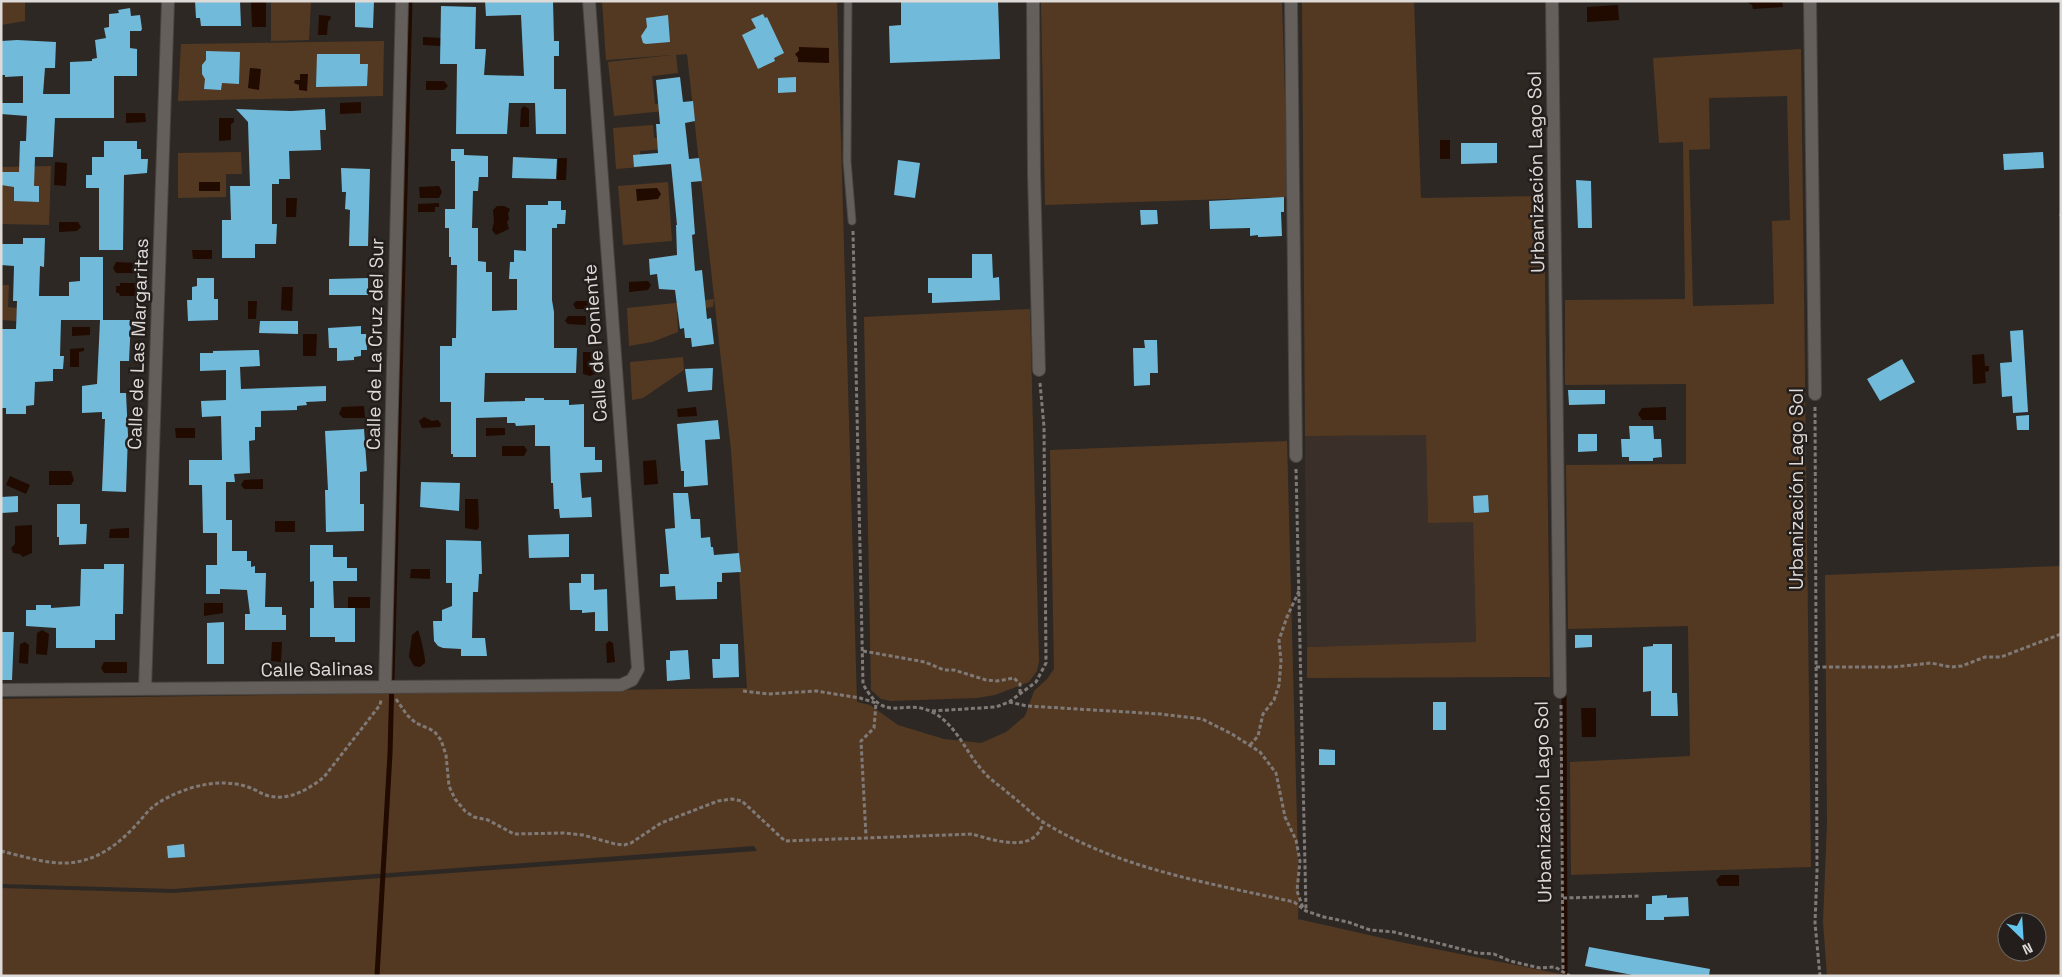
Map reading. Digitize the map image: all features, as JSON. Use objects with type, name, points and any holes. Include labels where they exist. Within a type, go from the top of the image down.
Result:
[{"type":"street","name":"Calle de Las Margaritas","points":[[145,689],[168,1]]},
{"type":"street","name":"Calle de La Cruz del Sur","points":[[384,692],[402,1]]},
{"type":"street","name":"Calle de Poniente","points":[[589,1],[638,669],[632,680]]},
{"type":"street","points":[[1034,1],[1034,174],[1039,370]]},
{"type":"street","points":[[1291,1],[1296,456]]},
{"type":"street","name":"Urbanización Lago Sol","points":[[1552,1],[1560,692]]},
{"type":"street","name":"Urbanización Lago Sol","points":[[1810,1],[1815,394]]},
{"type":"street","name":"Calle Salinas","points":[[1,690],[145,689],[384,692],[620,685],[632,680]]},
{"type":"lane","points":[[848,1],[847,161],[852,221]]},
{"type":"path","points":[[852,221],[864,684],[876,703],[874,728],[861,741],[866,836]]},
{"type":"path","points":[[743,691],[768,694],[816,691],[860,698],[886,708],[917,708],[931,711],[996,707],[1008,702],[1036,682],[1046,664],[1044,427],[1039,370]]},
{"type":"path","name":"Urbanización Lago Sol","points":[[1815,394],[1817,871],[1815,923],[1820,976]]},
{"type":"path","points":[[1296,456],[1305,910]]},
{"type":"path","points":[[1250,745],[1258,736],[1264,714],[1274,700],[1279,685],[1281,661],[1279,640],[1287,617],[1300,591]]},
{"type":"path","points":[[1816,667],[1894,667],[1931,663],[1951,667],[1962,666],[1985,658],[2001,657],[2061,634]]},
{"type":"path","points":[[863,651],[925,662],[944,670],[954,670],[986,680],[997,681],[1014,678],[1020,684],[1020,694]]},
{"type":"path","points":[[1,851],[45,861],[68,863],[86,860],[107,851],[124,838],[153,806],[176,794],[202,785],[226,783],[247,787],[269,796],[290,796],[313,786],[324,777],[380,705],[384,692]]},
{"type":"path","name":"Urbanización Lago Sol","points":[[1560,692],[1563,972]]},
{"type":"path","points":[[394,697],[407,716],[434,731],[441,740],[446,755],[449,786],[455,799],[465,811],[474,817],[488,820],[514,834],[573,834],[624,845],[631,843],[668,821],[718,800],[732,799],[742,802],[785,841],[866,836],[972,834],[1001,842],[1017,843],[1037,836],[1042,829],[1043,822]]},
{"type":"path","points":[[1008,702],[1027,706],[1084,708],[1108,712],[1185,716],[1202,719],[1250,745],[1267,759],[1276,773],[1285,817],[1298,850],[1300,871],[1297,891],[1305,910]]},
{"type":"path","points":[[931,711],[943,719],[956,732],[981,770],[992,781],[1043,822],[1092,849],[1189,879],[1294,902],[1305,910],[1370,930],[1394,932],[1477,953],[1494,954],[1510,961],[1540,968],[1555,967],[1570,976]]},
{"type":"path","points":[[1563,898],[1641,896]]},
{"type":"shaded area","points":[[1,1],[25,1],[25,21],[1,25]]},
{"type":"shaded area","points":[[251,1],[266,1],[266,27],[252,27]]},
{"type":"shaded area","points":[[271,1],[311,1],[309,40],[271,41]]},
{"type":"shaded area","points":[[602,1],[837,1],[857,702],[870,705],[898,725],[944,739],[981,743],[1006,732],[1025,716],[1034,691],[1047,679],[1054,669],[1050,450],[1287,441],[1299,897],[1298,919],[1400,942],[1571,976],[1,976],[1,888],[173,893],[757,851],[754,846],[173,889],[1,884],[1,699],[747,688],[731,450],[687,54],[676,55],[678,73],[652,76],[655,104],[684,101],[684,109],[614,116],[608,62],[672,55],[606,60]]},
{"type":"shaded area","points":[[1041,1],[1282,1],[1288,197],[1045,205]]},
{"type":"shaded area","points":[[1302,1],[1414,1],[1421,198],[1544,196],[1550,677],[1307,678],[1307,647],[1476,642],[1473,522],[1428,523],[1426,435],[1305,436]]},
{"type":"shaded area","points":[[1782,1],[1783,7],[1753,9],[1752,5],[1747,2]]},
{"type":"shaded area","points":[[1618,5],[1619,20],[1587,22],[1587,7]]},
{"type":"shaded area","points":[[319,15],[330,16],[331,18],[328,22],[327,35],[318,35]]},
{"type":"shaded area","points":[[423,37],[442,38],[442,46],[423,45]]},
{"type":"shaded area","points":[[384,41],[383,96],[178,101],[181,44]]},
{"type":"shaded area","points":[[799,47],[829,48],[829,63],[798,62],[795,54],[799,51]]},
{"type":"shaded area","points":[[1801,49],[1811,867],[1571,875],[1570,762],[1690,756],[1688,626],[1568,629],[1566,465],[1686,464],[1686,384],[1565,385],[1565,300],[1685,299],[1683,142],[1659,143],[1653,58]],"holes":[[[1787,96],[1790,220],[1772,221],[1774,304],[1693,306],[1689,150],[1710,149],[1709,98]]]},
{"type":"shaded area","points":[[250,68],[261,69],[259,90],[248,88]]},
{"type":"shaded area","points":[[300,74],[308,74],[307,91],[299,90],[299,85],[294,83],[295,80],[300,80]]},
{"type":"shaded area","points":[[426,81],[444,81],[448,86],[444,90],[426,90]]},
{"type":"shaded area","points":[[361,102],[361,113],[340,114],[340,103]]},
{"type":"shaded area","points":[[524,106],[529,109],[529,127],[520,127],[521,109]]},
{"type":"shaded area","points":[[126,113],[145,113],[146,122],[126,123]]},
{"type":"shaded area","points":[[219,118],[234,118],[234,122],[231,124],[231,140],[219,141]]},
{"type":"shaded area","points":[[653,125],[654,138],[664,138],[665,149],[640,151],[641,167],[616,169],[613,128]]},
{"type":"shaded area","points":[[1440,140],[1450,140],[1450,159],[1440,159]]},
{"type":"shaded area","points":[[241,152],[242,174],[226,174],[226,197],[178,198],[178,153]]},
{"type":"shaded area","points":[[558,158],[567,158],[566,180],[557,180]]},
{"type":"shaded area","points":[[55,162],[67,163],[66,186],[54,185]]},
{"type":"shaded area","points":[[51,166],[49,225],[1,224],[1,167]]},
{"type":"shaded area","points":[[199,182],[220,182],[220,191],[199,191]]},
{"type":"shaded area","points":[[668,182],[672,241],[623,245],[618,186]]},
{"type":"shaded area","points":[[439,186],[442,192],[439,198],[420,198],[419,187]]},
{"type":"shaded area","points":[[657,188],[661,194],[658,199],[637,201],[636,189]]},
{"type":"shaded area","points":[[286,198],[297,198],[296,217],[286,217]]},
{"type":"shaded area","points":[[439,203],[439,207],[435,207],[435,212],[418,212],[418,204]]},
{"type":"shaded area","points":[[497,206],[504,206],[510,209],[507,222],[509,229],[496,235],[492,230],[494,222],[493,210]]},
{"type":"shaded area","points":[[59,222],[78,222],[81,227],[77,231],[59,232]]},
{"type":"shaded area","points":[[192,250],[212,250],[212,259],[193,259]]},
{"type":"shaded area","points":[[116,262],[136,263],[136,273],[116,273],[113,268]]},
{"type":"shaded area","points":[[648,281],[651,285],[648,290],[629,292],[629,282]]},
{"type":"shaded area","points":[[120,283],[140,283],[140,296],[120,296],[119,293],[116,293],[116,286],[120,286]]},
{"type":"shaded area","points":[[1,285],[9,285],[8,307],[17,308],[16,321],[1,320]]},
{"type":"shaded area","points":[[282,287],[293,287],[292,311],[281,310]]},
{"type":"shaded area","points":[[714,299],[713,307],[677,312],[678,332],[652,342],[629,346],[627,308]]},
{"type":"shaded area","points":[[248,301],[257,301],[256,319],[248,319]]},
{"type":"shaded area","points":[[576,301],[594,301],[594,309],[576,309],[573,304]]},
{"type":"shaded area","points":[[1030,309],[1039,661],[1037,671],[1029,682],[995,695],[977,698],[891,701],[881,699],[871,690],[864,317]]},
{"type":"shaded area","points":[[568,316],[586,316],[586,325],[568,324],[565,321]]},
{"type":"shaded area","points":[[72,327],[90,327],[90,335],[72,336]]},
{"type":"shaded area","points":[[303,334],[317,334],[316,356],[303,356]]},
{"type":"shaded area","points":[[84,348],[84,351],[79,352],[79,367],[70,367],[70,349]]},
{"type":"shaded area","points":[[583,352],[596,352],[595,374],[590,376],[583,374]]},
{"type":"shaded area","points":[[1984,354],[1985,366],[1989,366],[1989,371],[1985,372],[1986,383],[1973,384],[1972,355]]},
{"type":"shaded area","points":[[683,357],[684,370],[643,398],[632,400],[630,362]]},
{"type":"shaded area","points":[[364,406],[365,418],[343,418],[339,414],[342,407]]},
{"type":"shaded area","points":[[696,407],[697,416],[678,417],[677,409]]},
{"type":"shaded area","points":[[1666,407],[1666,420],[1642,420],[1638,414],[1642,408]]},
{"type":"shaded area","points":[[424,417],[432,421],[438,420],[441,424],[440,427],[422,428],[419,421]]},
{"type":"shaded area","points":[[175,428],[195,428],[195,438],[176,438]]},
{"type":"shaded area","points":[[486,428],[505,428],[505,435],[486,436]]},
{"type":"shaded area","points":[[1426,434],[1428,522],[1473,521],[1476,643],[1307,647],[1305,436]]},
{"type":"shaded area","points":[[502,446],[524,446],[527,450],[524,456],[502,456]]},
{"type":"shaded area","points":[[656,460],[658,484],[644,485],[643,461]]},
{"type":"shaded area","points":[[49,471],[71,471],[74,480],[71,485],[49,485]]},
{"type":"shaded area","points":[[10,476],[30,485],[26,494],[6,485]]},
{"type":"shaded area","points":[[263,479],[263,489],[244,489],[241,485],[244,480]]},
{"type":"shaded area","points":[[465,499],[478,499],[479,527],[477,530],[465,528]]},
{"type":"shaded area","points":[[275,521],[295,521],[295,532],[275,532]]},
{"type":"shaded area","points":[[32,525],[32,553],[23,557],[20,554],[13,553],[11,548],[15,544],[15,526]]},
{"type":"shaded area","points":[[129,528],[129,538],[109,538],[110,529]]},
{"type":"shaded area","points":[[2061,566],[2061,976],[1827,976],[1823,922],[1827,823],[1825,575]]},
{"type":"shaded area","points":[[411,569],[430,569],[430,579],[410,578]]},
{"type":"shaded area","points":[[348,597],[370,597],[370,608],[348,608]]},
{"type":"shaded area","points":[[204,603],[223,603],[223,613],[204,616]]},
{"type":"shaded area","points":[[42,630],[49,634],[47,655],[36,654],[37,633]]},
{"type":"shaded area","points":[[418,630],[425,661],[420,667],[414,666],[409,657],[412,635]]},
{"type":"shaded area","points":[[609,641],[613,643],[615,662],[607,663],[606,644]]},
{"type":"shaded area","points":[[25,642],[29,645],[28,664],[19,663],[20,644]]},
{"type":"shaded area","points":[[272,642],[282,642],[281,662],[271,661]]},
{"type":"shaded area","points":[[104,662],[127,662],[127,673],[104,673],[101,668]]},
{"type":"shaded area","points":[[1581,708],[1596,708],[1596,737],[1582,737]]},
{"type":"shaded area","points":[[1721,875],[1739,875],[1739,886],[1719,886],[1716,880]]},
{"type":"building","points":[[195,1],[240,1],[241,26],[201,26],[200,18],[196,18]]},
{"type":"building","points":[[355,1],[374,1],[373,28],[355,27]]},
{"type":"building","points":[[485,1],[553,1],[554,41],[559,41],[559,56],[554,56],[554,89],[566,89],[566,134],[536,134],[535,103],[509,103],[507,134],[456,134],[457,64],[440,64],[441,6],[476,7],[475,49],[486,49],[484,75],[524,76],[521,15],[486,16]]},
{"type":"building","points":[[901,1],[998,1],[1000,59],[890,63],[889,26],[901,25]]},
{"type":"building","points":[[130,8],[131,16],[140,15],[142,29],[141,31],[130,31],[130,48],[137,49],[137,76],[114,76],[114,118],[55,118],[53,157],[35,157],[34,186],[39,186],[39,202],[14,201],[14,187],[1,185],[1,172],[19,172],[20,141],[26,141],[27,116],[1,114],[1,103],[23,103],[23,76],[5,77],[5,75],[1,75],[1,41],[56,42],[55,68],[45,68],[43,94],[70,94],[70,62],[92,61],[92,59],[97,58],[95,40],[106,38],[104,28],[109,27],[109,14],[119,13],[118,10]]},
{"type":"building","points":[[763,14],[765,18],[767,17],[784,53],[774,58],[775,61],[758,69],[742,35],[756,28],[751,19]]},
{"type":"building","points":[[668,15],[670,42],[643,43],[641,36],[647,27],[646,18]]},
{"type":"building","points":[[206,51],[240,52],[239,84],[222,83],[221,90],[204,89],[205,79],[202,74],[202,65],[206,60]]},
{"type":"building","points":[[317,54],[360,54],[360,64],[368,64],[367,86],[316,87]]},
{"type":"building","points":[[680,77],[683,102],[693,101],[695,121],[685,123],[689,159],[699,158],[702,181],[691,182],[695,234],[692,235],[695,271],[702,270],[707,319],[711,318],[714,344],[692,347],[691,338],[685,338],[684,328],[680,329],[675,290],[659,289],[657,274],[650,275],[649,259],[677,255],[677,225],[671,164],[634,167],[633,155],[658,153],[656,124],[660,124],[656,80]]},
{"type":"building","points":[[796,77],[796,92],[778,93],[778,78]]},
{"type":"building","points":[[236,109],[291,111],[325,109],[326,130],[320,130],[321,150],[289,151],[290,179],[279,179],[279,184],[272,184],[272,224],[277,224],[276,244],[255,244],[255,258],[222,258],[222,220],[231,220],[230,186],[250,186],[248,122]]},
{"type":"building","points":[[104,141],[137,141],[137,149],[141,149],[141,159],[148,159],[147,173],[124,175],[123,250],[99,250],[99,188],[86,188],[86,175],[92,175],[92,157],[104,157]]},
{"type":"building","points":[[1461,143],[1497,143],[1497,163],[1461,164]]},
{"type":"building","points":[[451,149],[464,149],[464,155],[488,156],[488,177],[479,177],[478,191],[473,191],[472,228],[478,228],[478,261],[486,262],[486,272],[492,272],[492,311],[517,310],[517,279],[509,279],[510,262],[514,262],[514,250],[526,251],[526,205],[548,205],[548,201],[561,201],[561,210],[566,210],[565,224],[557,224],[557,228],[552,228],[554,348],[577,348],[576,373],[485,373],[484,402],[525,401],[525,398],[544,398],[544,400],[569,400],[569,405],[584,404],[584,447],[595,447],[595,460],[602,460],[602,472],[580,473],[582,498],[591,497],[592,517],[560,518],[559,509],[554,509],[550,446],[535,446],[535,425],[516,426],[515,423],[507,423],[507,417],[476,418],[476,457],[453,457],[453,454],[451,454],[451,402],[440,402],[440,346],[452,346],[452,338],[456,338],[457,265],[451,265],[451,257],[449,257],[449,228],[445,228],[445,209],[455,209],[455,161],[451,161]]},
{"type":"building","points":[[2043,152],[2044,168],[2004,170],[2003,154]]},
{"type":"building","points":[[513,157],[557,159],[556,179],[512,178]]},
{"type":"building","points":[[898,160],[920,163],[915,198],[894,195]]},
{"type":"building","points":[[341,168],[370,169],[368,246],[349,246],[350,210],[345,209],[346,192],[342,192]]},
{"type":"building","points":[[1576,180],[1591,181],[1592,228],[1578,228]]},
{"type":"building","points":[[1284,197],[1284,212],[1281,212],[1282,236],[1250,236],[1250,228],[1210,229],[1209,201]]},
{"type":"building","points":[[1140,210],[1157,210],[1158,224],[1141,225]]},
{"type":"building","points":[[23,238],[45,238],[44,267],[40,266],[39,296],[69,296],[69,282],[80,281],[80,257],[103,257],[103,320],[131,320],[129,361],[120,361],[120,393],[126,393],[128,435],[126,492],[102,491],[105,419],[102,419],[102,412],[82,413],[82,386],[97,384],[100,320],[61,320],[60,356],[64,356],[63,369],[53,369],[53,381],[35,382],[34,405],[26,406],[26,414],[6,414],[6,408],[1,408],[1,329],[16,329],[17,301],[13,301],[14,266],[1,265],[1,244],[23,244]]},
{"type":"building","points":[[972,254],[992,254],[993,278],[999,277],[1000,300],[932,303],[932,293],[928,293],[928,278],[972,278]]},
{"type":"building","points":[[197,278],[214,278],[214,299],[218,299],[218,320],[188,321],[187,300],[192,300],[192,287],[197,286]]},
{"type":"building","points":[[368,278],[368,295],[329,295],[329,279]]},
{"type":"building","points":[[260,321],[298,321],[298,334],[259,333]]},
{"type":"building","points":[[361,326],[361,334],[366,334],[367,350],[361,350],[361,356],[354,357],[354,360],[337,361],[337,348],[329,348],[328,328]]},
{"type":"building","points":[[2023,330],[2028,412],[2013,413],[2012,396],[2002,397],[2000,363],[2012,362],[2010,331]]},
{"type":"building","points":[[1144,340],[1157,340],[1158,373],[1150,373],[1150,385],[1134,386],[1133,348],[1145,348]]},
{"type":"building","points":[[259,350],[260,366],[240,367],[241,389],[326,386],[326,401],[306,402],[307,405],[297,406],[297,410],[261,411],[261,427],[255,427],[255,440],[249,441],[250,473],[234,474],[235,482],[226,482],[226,520],[232,520],[232,551],[247,551],[247,561],[251,561],[251,567],[255,566],[255,573],[266,573],[265,607],[282,607],[282,615],[286,615],[286,630],[245,630],[245,614],[250,614],[247,590],[220,589],[220,594],[206,594],[206,565],[217,565],[217,533],[203,533],[202,485],[189,485],[189,460],[222,460],[221,416],[202,417],[201,401],[226,400],[226,370],[200,371],[200,353]]},
{"type":"building","points":[[1902,359],[1915,382],[1880,401],[1867,379]]},
{"type":"building","points":[[713,368],[712,390],[688,392],[685,369]]},
{"type":"building","points":[[1568,390],[1605,390],[1605,404],[1569,405]]},
{"type":"building","points":[[2029,415],[2029,430],[2017,430],[2016,416]]},
{"type":"building","points":[[718,420],[720,439],[705,440],[708,485],[684,487],[684,471],[681,471],[677,424]]},
{"type":"building","points":[[1629,426],[1653,426],[1654,439],[1661,439],[1662,457],[1653,458],[1653,461],[1629,461],[1629,457],[1622,457],[1621,439],[1630,439]]},
{"type":"building","points":[[364,429],[367,471],[360,472],[360,504],[364,504],[364,531],[326,532],[325,490],[328,490],[325,431]]},
{"type":"building","points":[[1578,434],[1597,434],[1597,451],[1578,452]]},
{"type":"building","points":[[421,482],[460,483],[459,511],[420,507]]},
{"type":"building","points":[[673,493],[688,493],[691,519],[700,519],[701,538],[710,537],[714,555],[739,553],[741,572],[722,573],[722,582],[717,582],[717,599],[676,600],[675,586],[660,587],[660,574],[669,574],[665,529],[675,528]]},
{"type":"building","points":[[1488,495],[1489,512],[1474,513],[1473,496]]},
{"type":"building","points":[[18,496],[18,512],[1,513],[1,497]]},
{"type":"building","points":[[57,504],[80,504],[80,524],[87,524],[86,544],[59,545],[59,537],[57,537]]},
{"type":"building","points":[[569,534],[569,557],[529,558],[528,535]]},
{"type":"building","points":[[446,540],[481,541],[482,574],[479,574],[478,592],[473,592],[472,638],[485,638],[487,656],[461,656],[461,649],[443,648],[434,641],[433,621],[442,621],[442,610],[452,606],[452,583],[446,583]]},
{"type":"building","points":[[310,545],[333,545],[333,557],[347,557],[347,568],[357,568],[357,581],[333,581],[334,608],[355,608],[355,642],[335,642],[335,637],[310,637],[310,608],[314,608],[314,581],[310,582]]},
{"type":"building","points":[[104,564],[124,564],[123,614],[115,614],[115,640],[95,640],[95,648],[56,648],[56,628],[26,626],[26,610],[36,610],[36,605],[51,605],[51,608],[80,606],[81,569],[104,569]]},
{"type":"building","points":[[581,574],[594,574],[594,590],[607,589],[608,631],[595,631],[595,612],[582,613],[582,610],[570,610],[569,583],[581,583]]},
{"type":"building","points":[[224,622],[224,664],[207,664],[207,623]]},
{"type":"building","points":[[1,632],[14,632],[12,680],[1,680]]},
{"type":"building","points":[[1575,635],[1592,635],[1592,647],[1575,648]]},
{"type":"building","points":[[720,644],[738,644],[739,677],[713,678],[712,659],[720,659]]},
{"type":"building","points":[[1653,644],[1672,644],[1672,693],[1677,693],[1678,716],[1651,716],[1651,691],[1643,692],[1643,647],[1653,646]]},
{"type":"building","points":[[688,650],[690,679],[667,681],[666,660],[670,660],[670,651]]},
{"type":"building","points":[[1433,702],[1446,702],[1446,730],[1433,730]]},
{"type":"building","points":[[1319,749],[1335,750],[1335,765],[1319,765]]},
{"type":"building","points":[[184,844],[185,857],[168,858],[167,846]]},
{"type":"building","points":[[1667,895],[1667,898],[1688,897],[1689,916],[1664,917],[1664,920],[1646,920],[1646,904],[1652,904],[1652,896]]},
{"type":"building","points":[[1589,947],[1710,969],[1709,976],[1638,976],[1585,966]]},
{"type":"waterway","points":[[377,976],[390,754],[410,1]]},
{"type":"waterway","points":[[1564,692],[1565,976]]}]
